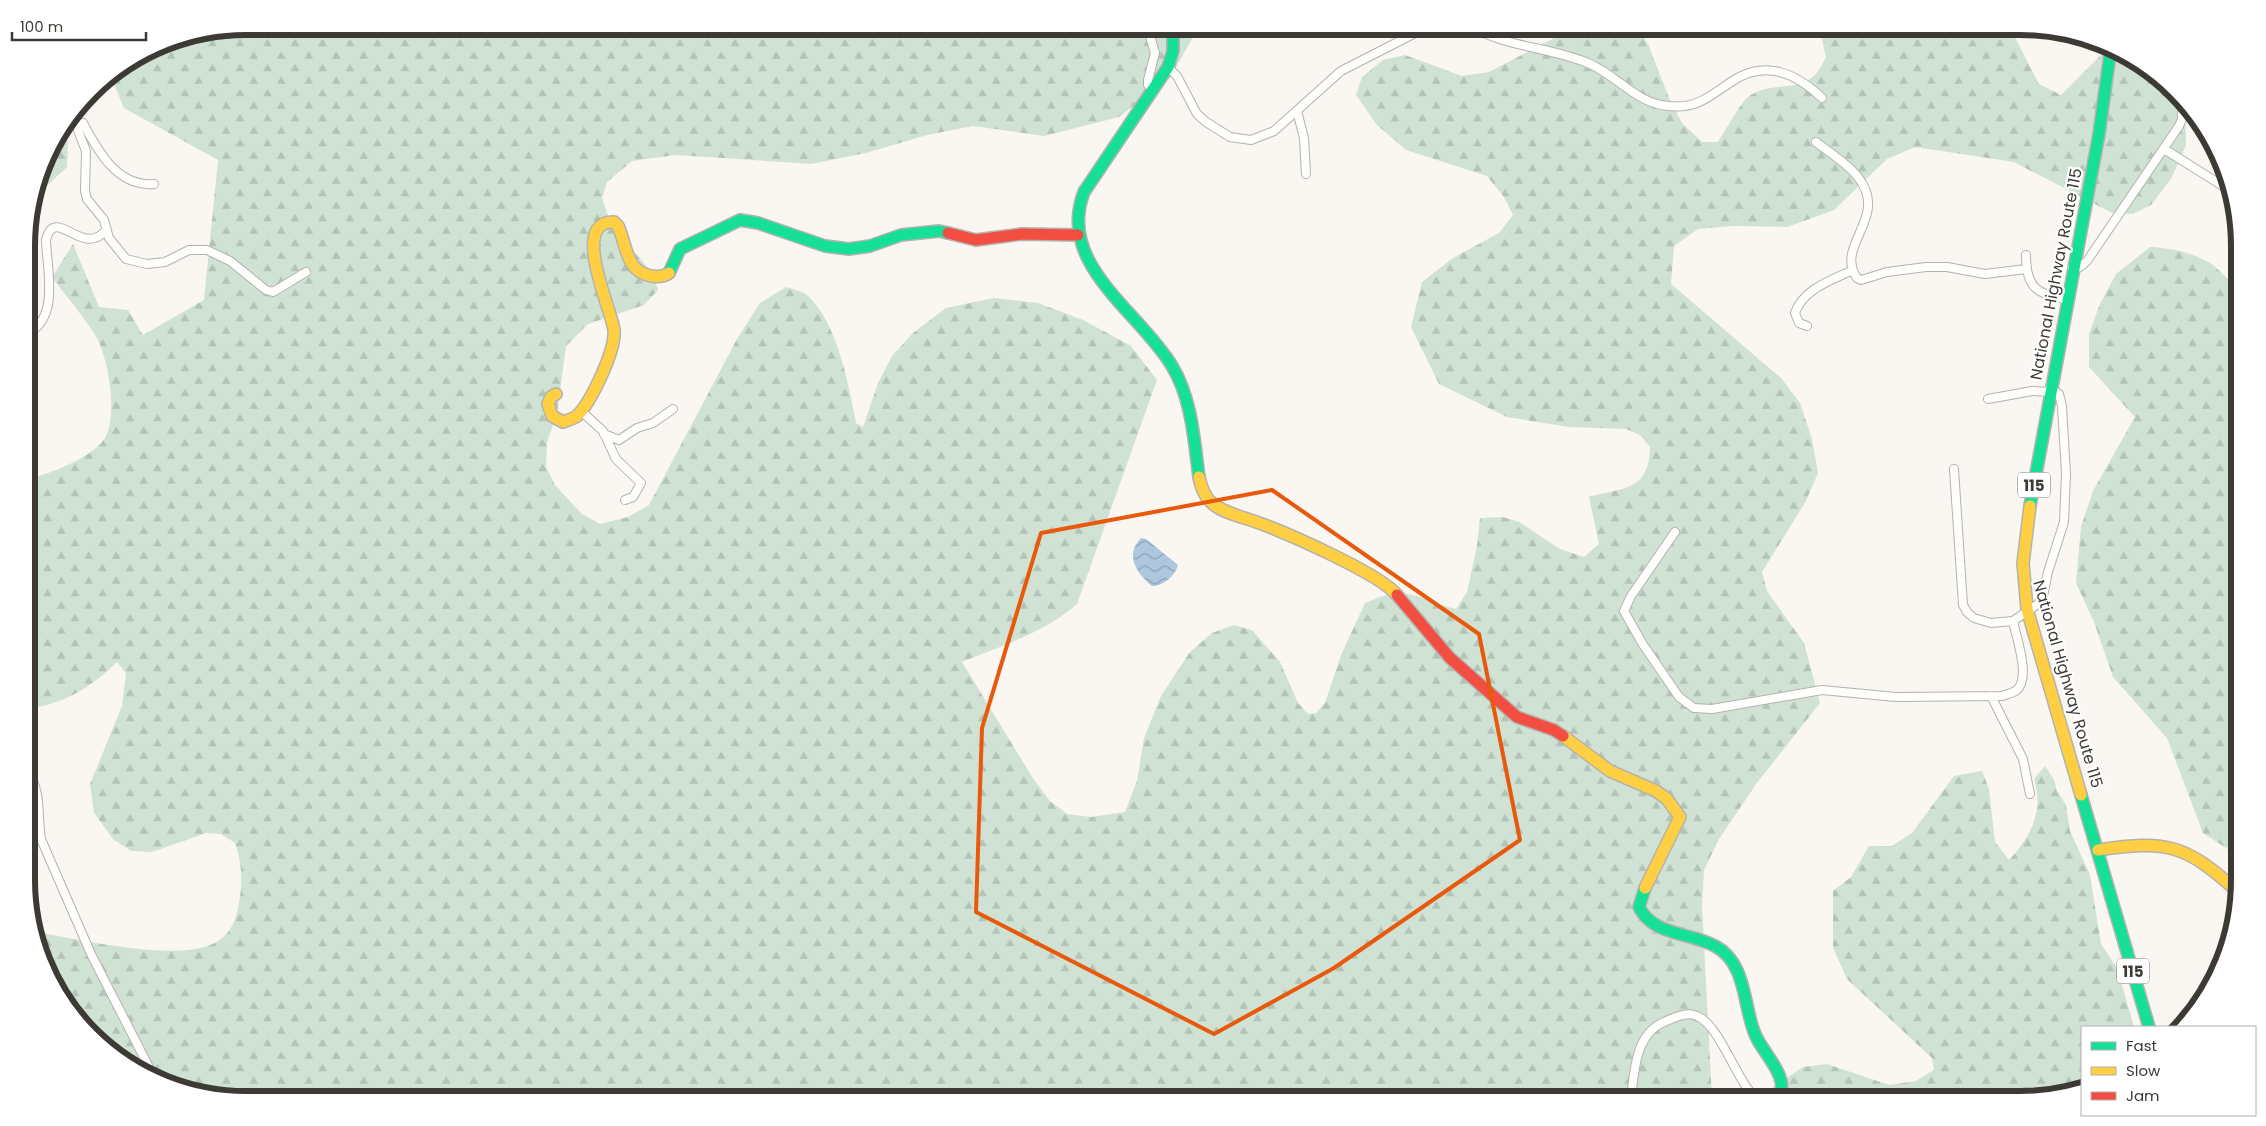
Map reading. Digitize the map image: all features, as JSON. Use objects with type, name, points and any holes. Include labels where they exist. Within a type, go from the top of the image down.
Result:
[{"type":"main road","points":[[1173,35],[1172,51],[1168,67],[1084,192],[1077,220],[1078,235],[1083,252],[1094,271],[1146,331],[1173,367],[1190,411],[1200,486],[1208,499],[1214,504],[1273,528],[1365,573],[1391,588],[1450,658],[1517,717],[1554,730],[1610,771],[1656,791],[1676,809],[1680,817],[1641,895],[1638,906],[1641,916],[1651,924],[1717,946],[1726,955],[1737,974],[1750,1010],[1754,1034],[1779,1077],[1781,1091]]},
{"type":"main road","name":"National Highway Route 115","points":[[2110,55],[2099,134],[2050,390],[2021,562],[2021,579],[2027,610],[2149,1026]]},
{"type":"main road","points":[[556,394],[551,397],[548,404],[552,416],[556,420],[563,422],[571,420],[581,411],[614,341],[614,330],[594,254],[594,236],[601,226],[606,223],[615,224],[621,229],[627,256],[632,266],[644,274],[661,276],[671,271],[680,250],[740,220],[758,223],[826,246],[849,249],[870,246],[901,235],[939,231],[976,240],[1022,234],[1078,235]]},
{"type":"main road","points":[[2098,850],[2144,844],[2170,844],[2194,854],[2231,886]]},
{"type":"street","points":[[1150,35],[1155,49],[1148,85],[1153,90]]},
{"type":"street","points":[[1168,67],[1177,76],[1197,114],[1217,130],[1230,137],[1244,141],[1261,137],[1274,131],[1341,71],[1411,35]]},
{"type":"street","points":[[1493,35],[1588,63],[1618,80],[1637,97],[1667,106],[1684,107],[1703,102],[1735,79],[1766,69],[1788,73],[1799,79],[1822,98]]},
{"type":"street","points":[[2072,269],[2080,267],[2088,261],[2179,126],[2181,110]]},
{"type":"street","points":[[1297,111],[1304,138],[1306,174]]},
{"type":"street","points":[[77,121],[83,123],[91,141],[113,169],[137,182],[154,184]]},
{"type":"street","points":[[76,122],[86,151],[85,191],[90,204],[104,220],[106,230],[116,248],[132,262],[147,264],[165,262],[189,250],[207,250],[230,261],[266,290],[273,292],[306,272]]},
{"type":"street","points":[[1816,142],[1852,170],[1864,189],[1868,215],[1851,254],[1855,276],[1862,280],[1887,272],[1926,267],[1947,267],[1985,274],[2026,269]]},
{"type":"street","points":[[2164,149],[2222,185]]},
{"type":"street","points":[[35,328],[41,324],[47,311],[49,291],[46,240],[48,232],[54,228],[62,227],[80,238],[94,240],[106,230]]},
{"type":"street","points":[[2026,255],[2026,269],[2031,284],[2038,291],[2067,300]]},
{"type":"street","points":[[1807,326],[1799,322],[1795,313],[1800,300],[1831,280],[1853,270]]},
{"type":"street","points":[[1954,469],[1964,604],[1967,612],[1982,622],[2013,620],[2038,604],[2043,596],[2048,572],[2064,522],[2066,474],[2062,406],[2059,394],[2050,390],[2032,391],[1988,399]]},
{"type":"street","points":[[581,411],[604,434],[617,440],[622,439],[637,428],[653,423],[672,409]]},
{"type":"street","points":[[604,434],[613,455],[641,483],[633,497],[625,500]]},
{"type":"street","points":[[1675,532],[1631,596],[1624,611],[1671,688],[1694,708],[1712,709],[1822,690],[1896,697],[1991,696],[2013,692],[2022,683],[2023,668],[2013,620]]},
{"type":"street","points":[[1991,696],[2023,758],[2030,794]]},
{"type":"street","points":[[35,787],[40,799],[39,822],[41,839],[91,954],[149,1067]]},
{"type":"street","points":[[1632,1091],[1637,1058],[1645,1038],[1661,1023],[1690,1014],[1697,1015],[1705,1021],[1732,1059],[1749,1091]]},
{"type":"highlighted area","points":[[1272,490],[1479,634],[1520,840],[1334,968],[1214,1034],[976,912],[982,728],[1041,533]]},
{"type":"green space","points":[[232,35],[1192,35],[1192,39],[1170,78],[1119,117],[1044,136],[973,126],[927,135],[866,153],[811,164],[676,155],[632,161],[607,182],[602,198],[611,224],[653,274],[658,290],[644,305],[588,324],[566,346],[557,414],[547,442],[546,467],[555,485],[582,514],[600,524],[628,517],[649,505],[737,339],[760,303],[786,287],[807,295],[826,321],[840,355],[856,423],[863,427],[878,383],[892,356],[913,333],[946,308],[994,298],[1038,303],[1083,320],[1131,346],[1157,380],[1077,604],[1051,623],[1007,644],[962,662],[1034,780],[1050,801],[1067,814],[1091,817],[1125,812],[1137,781],[1144,738],[1161,696],[1190,652],[1212,633],[1234,625],[1252,630],[1280,662],[1298,703],[1308,714],[1316,713],[1325,703],[1341,655],[1365,603],[1385,595],[1400,593],[1416,596],[1456,609],[1467,592],[1477,546],[1480,518],[1503,517],[1519,522],[1560,549],[1584,557],[1599,544],[1589,497],[1632,485],[1645,472],[1650,447],[1640,435],[1626,429],[1569,427],[1507,417],[1439,384],[1411,327],[1422,282],[1453,258],[1499,233],[1513,215],[1504,197],[1487,176],[1406,150],[1377,125],[1356,95],[1362,77],[1383,60],[1405,55],[1462,76],[1489,72],[1560,35],[1642,35],[1648,44],[1669,98],[1682,123],[1702,142],[1718,142],[1748,97],[1759,91],[1791,86],[1810,79],[1826,57],[1821,35],[2014,35],[2039,84],[2061,95],[2104,52],[2125,63],[2159,87],[2179,107],[2185,116],[2186,145],[2171,179],[2151,205],[2133,214],[2112,213],[2014,162],[1915,147],[1887,159],[1834,210],[1787,227],[1733,226],[1698,229],[1674,246],[1671,284],[1781,378],[1800,403],[1812,439],[1818,473],[1806,501],[1762,572],[1767,591],[1804,643],[1820,703],[1756,784],[1719,839],[1704,870],[1702,905],[1712,1091],[232,1091],[192,1084],[165,1075],[141,1063],[107,1039],[87,1019],[63,985],[51,961],[42,933],[129,948],[180,951],[202,948],[218,941],[230,929],[238,909],[240,895],[241,872],[235,843],[221,834],[206,833],[152,852],[131,851],[113,839],[94,813],[90,784],[122,706],[126,673],[117,662],[77,693],[54,703],[35,708],[35,477],[71,464],[93,451],[106,436],[111,415],[109,376],[99,342],[52,277],[73,244],[99,307],[128,310],[143,335],[204,300],[218,160],[124,108],[113,83],[129,71],[141,63],[178,46]]},
{"type":"green space","points":[[66,137],[68,142],[67,167],[43,189],[51,165]]},
{"type":"green space","points":[[2150,247],[2196,256],[2210,263],[2231,280],[2231,851],[2203,833],[2167,738],[2113,677],[2094,622],[2076,583],[2081,527],[2093,491],[2135,417],[2089,367],[2089,334],[2100,304],[2116,274]]},
{"type":"green space","points":[[2045,766],[2066,805],[2070,831],[2090,875],[2101,944],[2117,968],[2134,1026],[2081,1026],[2081,1082],[2061,1087],[2034,1091],[1771,1091],[1772,1088],[1803,1067],[1827,1064],[1889,1085],[1916,1081],[1934,1070],[1932,1058],[1847,979],[1833,948],[1833,891],[1851,877],[1869,846],[1892,846],[1912,833],[1954,776],[1982,771],[1989,789],[1995,842],[2009,860],[2024,842],[2034,823],[2037,791],[2034,779]]},
{"type":"water","points":[[1141,538],[1146,539],[1178,565],[1171,576],[1156,586],[1152,586],[1142,576],[1134,564],[1133,551]]},
{"type":"traffic: fast","points":[[1173,35],[1173,51],[1168,67],[1084,192],[1078,218],[1081,242],[1091,264],[1122,306],[1158,346],[1179,379],[1188,406],[1194,434],[1199,477]]},
{"type":"traffic: fast","points":[[2030,506],[2099,134],[2110,55]]},
{"type":"traffic: fast","points":[[669,273],[680,249],[740,220],[758,223],[825,246],[849,249],[870,246],[901,235],[939,231],[948,233]]},
{"type":"traffic: fast","points":[[2081,795],[2149,1026]]},
{"type":"traffic: fast","points":[[1645,888],[1639,907],[1653,923],[1673,932],[1705,941],[1715,946],[1733,963],[1739,974],[1755,1034],[1779,1074],[1781,1091]]},
{"type":"traffic: slow","points":[[556,394],[551,397],[548,404],[552,416],[563,422],[577,416],[602,375],[614,339],[612,320],[596,268],[595,235],[601,225],[614,222],[618,226],[628,256],[636,269],[642,273],[658,277],[669,273]]},
{"type":"traffic: slow","points":[[1199,477],[1205,495],[1218,507],[1275,529],[1334,556],[1388,586],[1397,595]]},
{"type":"traffic: slow","points":[[2030,506],[2023,563],[2027,609],[2081,795]]},
{"type":"traffic: slow","points":[[1563,736],[1610,771],[1656,791],[1667,799],[1680,817],[1645,888]]},
{"type":"traffic: slow","points":[[2098,850],[2142,846],[2159,846],[2174,849],[2203,863],[2231,886]]},
{"type":"traffic: jam","points":[[948,233],[976,240],[1022,234],[1078,235]]},
{"type":"traffic: jam","points":[[1397,595],[1450,658],[1517,717],[1554,730],[1563,736]]}]
